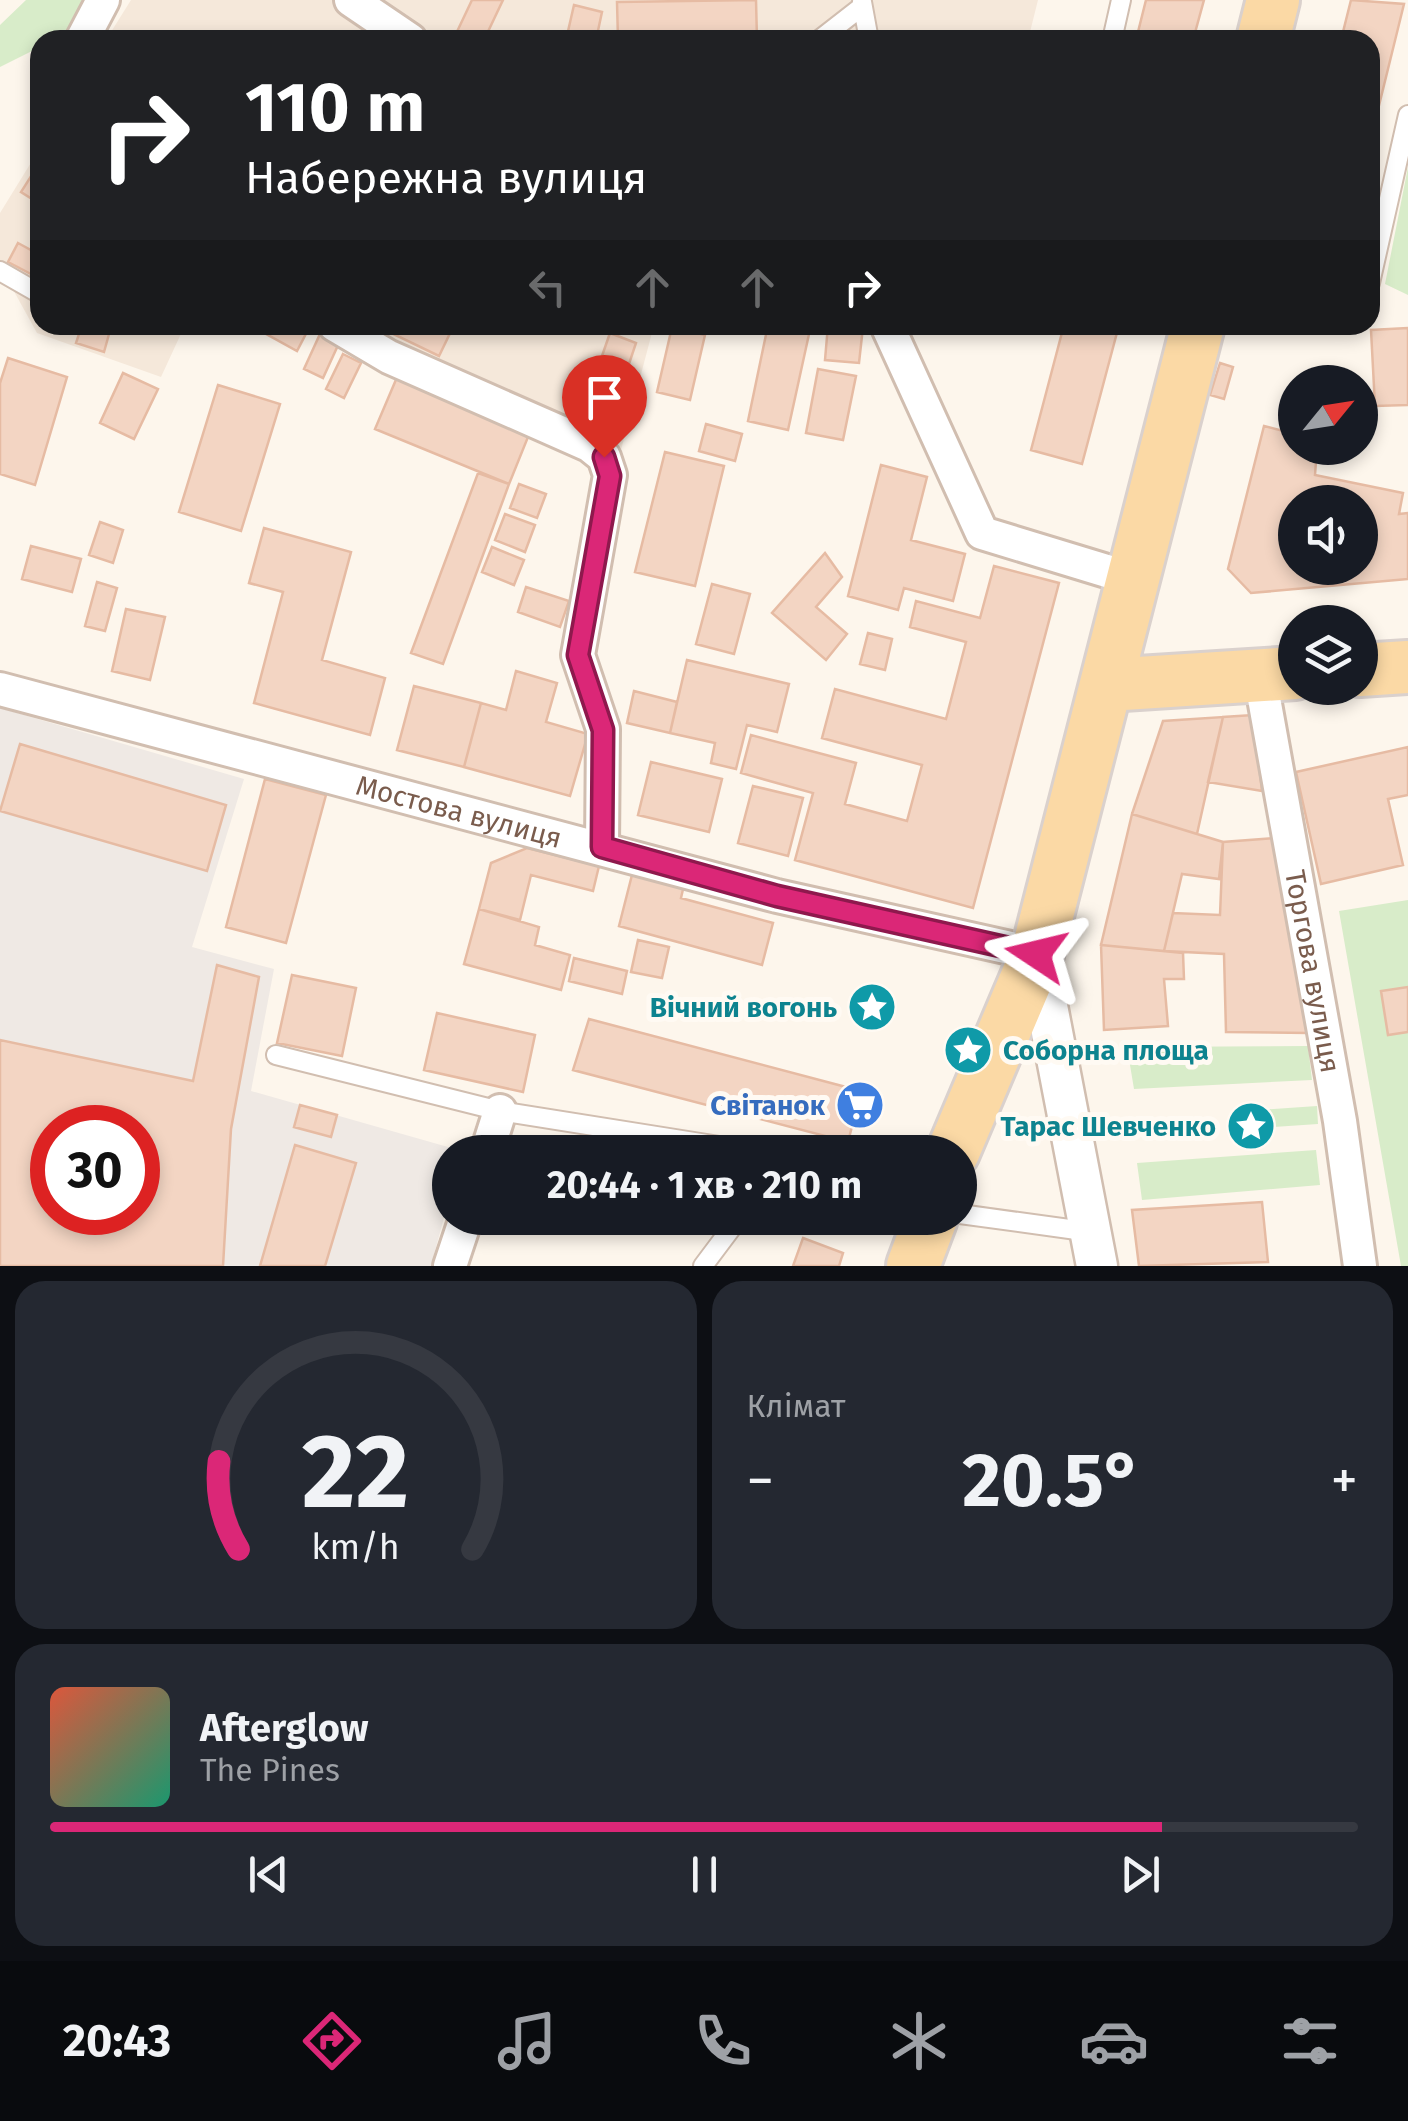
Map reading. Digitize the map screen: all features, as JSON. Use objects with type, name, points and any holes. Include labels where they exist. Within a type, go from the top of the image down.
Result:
[{"type":"main road","points":[[1266,30],[1272,0]]},
{"type":"main road","points":[[961,1135],[1036,954],[1133,579],[1201,335]]},
{"type":"main road","points":[[1378,669],[1408,667]]},
{"type":"main road","points":[[1107,685],[1277,674]]},
{"type":"main road","points":[[913,1266],[925,1235]]},
{"type":"street","points":[[88,30],[104,0]]},
{"type":"street","points":[[351,0],[395,30]]},
{"type":"street","points":[[352,335],[389,358],[589,445],[604,457],[610,476],[578,655],[603,730],[602,847]]},
{"type":"street","points":[[892,335],[982,533],[1133,579]]},
{"type":"street","name":"Торгова вулиця","points":[[1277,674],[1360,1266]]},
{"type":"street","name":"Мостова вулиця","points":[[0,689],[777,896],[1036,954]]},
{"type":"street","points":[[1036,954],[1094,1249]]},
{"type":"street","points":[[492,1135],[500,1111]]},
{"type":"street","points":[[450,1266],[460,1235]]},
{"type":"lane","points":[[1114,30],[1121,0]]},
{"type":"lane","points":[[831,30],[861,4],[867,30]]},
{"type":"lane","points":[[1380,240],[1408,116]]},
{"type":"lane","points":[[0,271],[30,288]]},
{"type":"lane","points":[[276,1055],[500,1111],[651,1135]]},
{"type":"lane","points":[[977,1218],[1094,1249]]},
{"type":"lane","points":[[703,1266],[726,1235]]},
{"type":"shaded area","points":[[131,0],[1038,0],[1030,30],[112,30]]},
{"type":"shaded area","points":[[30,164],[30,320],[0,266],[0,213]]},
{"type":"shaded area","points":[[43,335],[180,335],[161,377]]},
{"type":"shaded area","points":[[361,335],[651,335],[621,450]]},
{"type":"shaded area","points":[[0,708],[244,779],[192,947],[274,969],[251,1091],[432,1142],[432,1235],[439,1235],[431,1266],[0,1266]]},
{"type":"green space","points":[[26,0],[90,0],[70,30],[30,30],[30,52],[0,67],[0,25]]},
{"type":"green space","points":[[1408,167],[1408,295],[1385,284]]},
{"type":"green space","points":[[1408,900],[1408,1266],[1401,1266],[1339,911]]},
{"type":"green space","points":[[1308,1046],[1312,1080],[1134,1089],[1127,1047]]},
{"type":"green space","points":[[1317,1106],[1318,1124],[1243,1129],[1242,1111]]},
{"type":"green space","points":[[1316,1150],[1320,1185],[1142,1200],[1137,1163]]},
{"type":"building","points":[[472,0],[503,0],[489,30],[458,30]]},
{"type":"building","points":[[756,0],[757,30],[618,30],[617,2]]},
{"type":"building","points":[[1146,0],[1204,0],[1196,30],[1138,30]]},
{"type":"building","points":[[1351,0],[1404,4],[1380,101],[1380,30],[1344,30]]},
{"type":"building","points":[[574,5],[602,12],[598,30],[568,30]]},
{"type":"building","points":[[30,178],[30,198],[21,192]]},
{"type":"building","points":[[18,243],[30,250],[30,273],[8,262]]},
{"type":"building","points":[[1408,328],[1408,405],[1378,406],[1378,365],[1373,365],[1371,335],[1380,335],[1380,330]]},
{"type":"building","points":[[79,335],[109,335],[104,352],[76,343]]},
{"type":"building","points":[[268,335],[305,335],[297,351]]},
{"type":"building","points":[[320,335],[339,343],[323,378],[304,369]]},
{"type":"building","points":[[395,335],[449,335],[439,356]]},
{"type":"building","points":[[609,335],[636,343],[622,385],[595,376]]},
{"type":"building","points":[[670,335],[705,335],[690,400],[657,392]]},
{"type":"building","points":[[766,335],[809,335],[788,430],[748,421]]},
{"type":"building","points":[[827,335],[862,335],[859,363],[825,360]]},
{"type":"building","points":[[1061,335],[1116,335],[1082,464],[1031,450]]},
{"type":"building","points":[[343,354],[361,363],[344,398],[326,389]]},
{"type":"building","points":[[8,358],[67,377],[35,485],[0,474],[0,383]]},
{"type":"building","points":[[1220,363],[1233,367],[1224,399],[1210,395]]},
{"type":"building","points":[[818,369],[856,376],[843,440],[806,433]]},
{"type":"building","points":[[123,373],[158,389],[134,439],[100,423]]},
{"type":"building","points":[[398,375],[530,432],[509,484],[375,429]]},
{"type":"building","points":[[218,385],[280,404],[241,531],[179,512]]},
{"type":"building","points":[[706,424],[742,434],[735,461],[699,451]]},
{"type":"building","points":[[1264,426],[1278,430],[1278,465],[1316,465],[1315,475],[1364,485],[1278,485],[1278,585],[1341,585],[1251,593],[1228,569]]},
{"type":"building","points":[[665,452],[724,466],[695,586],[635,572]]},
{"type":"building","points":[[881,465],[927,477],[911,540],[965,554],[953,601],[904,588],[898,610],[848,596]]},
{"type":"building","points":[[478,473],[509,484],[443,664],[411,653]]},
{"type":"building","points":[[519,484],[546,494],[537,518],[510,508]]},
{"type":"building","points":[[1378,488],[1403,493],[1399,514],[1408,513],[1408,579],[1378,582]]},
{"type":"building","points":[[505,514],[535,525],[525,552],[495,540]]},
{"type":"building","points":[[100,522],[123,530],[113,563],[89,555]]},
{"type":"building","points":[[264,528],[351,552],[322,660],[385,678],[370,735],[254,703],[283,592],[249,583]]},
{"type":"building","points":[[31,546],[81,559],[72,592],[22,579]]},
{"type":"building","points":[[492,547],[524,560],[514,585],[482,572]]},
{"type":"building","points":[[825,553],[842,577],[816,607],[847,634],[826,660],[772,613]]},
{"type":"building","points":[[994,566],[1059,583],[973,908],[795,860],[813,793],[741,773],[751,735],[856,763],[845,804],[907,821],[922,765],[822,738],[835,689],[946,719],[966,642],[910,627],[916,601],[980,618]]},
{"type":"building","points":[[97,582],[117,588],[105,631],[85,626]]},
{"type":"building","points":[[712,584],[750,594],[734,654],[696,644]]},
{"type":"building","points":[[526,587],[569,601],[560,627],[518,612]]},
{"type":"building","points":[[126,609],[165,617],[150,680],[112,671]]},
{"type":"building","points":[[868,633],[892,639],[885,670],[860,664]]},
{"type":"building","points":[[687,660],[789,684],[777,732],[747,725],[736,769],[711,763],[715,743],[670,733]]},
{"type":"building","points":[[516,671],[557,683],[546,722],[588,734],[570,796],[464,767],[481,703],[506,710]]},
{"type":"building","points":[[414,686],[481,703],[464,767],[397,750]]},
{"type":"building","points":[[634,691],[677,702],[670,733],[627,723]]},
{"type":"building","points":[[1253,715],[1262,791],[1208,782],[1223,717]]},
{"type":"building","points":[[1223,717],[1197,834],[1132,814],[1163,721]]},
{"type":"building","points":[[20,744],[226,805],[207,871],[0,811]]},
{"type":"building","points":[[1408,747],[1408,795],[1388,799],[1403,865],[1321,884],[1296,772]]},
{"type":"building","points":[[651,762],[722,779],[709,832],[638,815]]},
{"type":"building","points":[[265,779],[326,795],[286,943],[226,927]]},
{"type":"building","points":[[753,786],[803,798],[788,856],[738,843]]},
{"type":"building","points":[[1132,814],[1223,842],[1219,879],[1182,874],[1164,951],[1101,945]]},
{"type":"building","points":[[1276,838],[1308,1033],[1226,1032],[1224,954],[1164,951],[1173,913],[1220,915],[1223,842]]},
{"type":"building","points":[[527,848],[599,866],[593,891],[531,875],[520,920],[479,909],[491,863]]},
{"type":"building","points":[[633,871],[684,885],[681,898],[773,923],[762,965],[619,926]]},
{"type":"building","points":[[479,909],[539,927],[535,945],[570,955],[561,990],[464,964]]},
{"type":"building","points":[[638,940],[669,947],[662,978],[631,972]]},
{"type":"building","points":[[1101,945],[1183,953],[1184,979],[1164,979],[1168,1026],[1104,1030]]},
{"type":"building","points":[[574,958],[627,971],[622,994],[569,981]]},
{"type":"building","points":[[217,965],[259,977],[231,1129],[223,1266],[0,1266],[0,1040],[193,1081]]},
{"type":"building","points":[[292,975],[356,988],[342,1056],[277,1043]]},
{"type":"building","points":[[1408,987],[1408,1032],[1388,1035],[1381,991]]},
{"type":"building","points":[[437,1013],[535,1035],[523,1092],[424,1070]]},
{"type":"building","points":[[589,1019],[861,1091],[850,1135],[821,1135],[573,1070]]},
{"type":"building","points":[[300,1105],[337,1115],[331,1137],[294,1127]]},
{"type":"building","points":[[295,1145],[356,1163],[325,1266],[260,1266]]},
{"type":"building","points":[[1262,1202],[1268,1262],[1139,1266],[1132,1210]]},
{"type":"building","points":[[803,1238],[843,1253],[839,1266],[793,1266]]},
{"type":"place","name":"Вічний вогонь","points":[[872,1007]]},
{"type":"place","name":"Соборна площа","points":[[968,1050]]},
{"type":"place","name":"Світанок","points":[[860,1105]]},
{"type":"place","name":"Тарас Шевченко","points":[[1251,1126]]},
{"type":"route","points":[[604,457],[610,476],[578,655],[603,730],[602,847],[777,896],[1036,954]]}]
